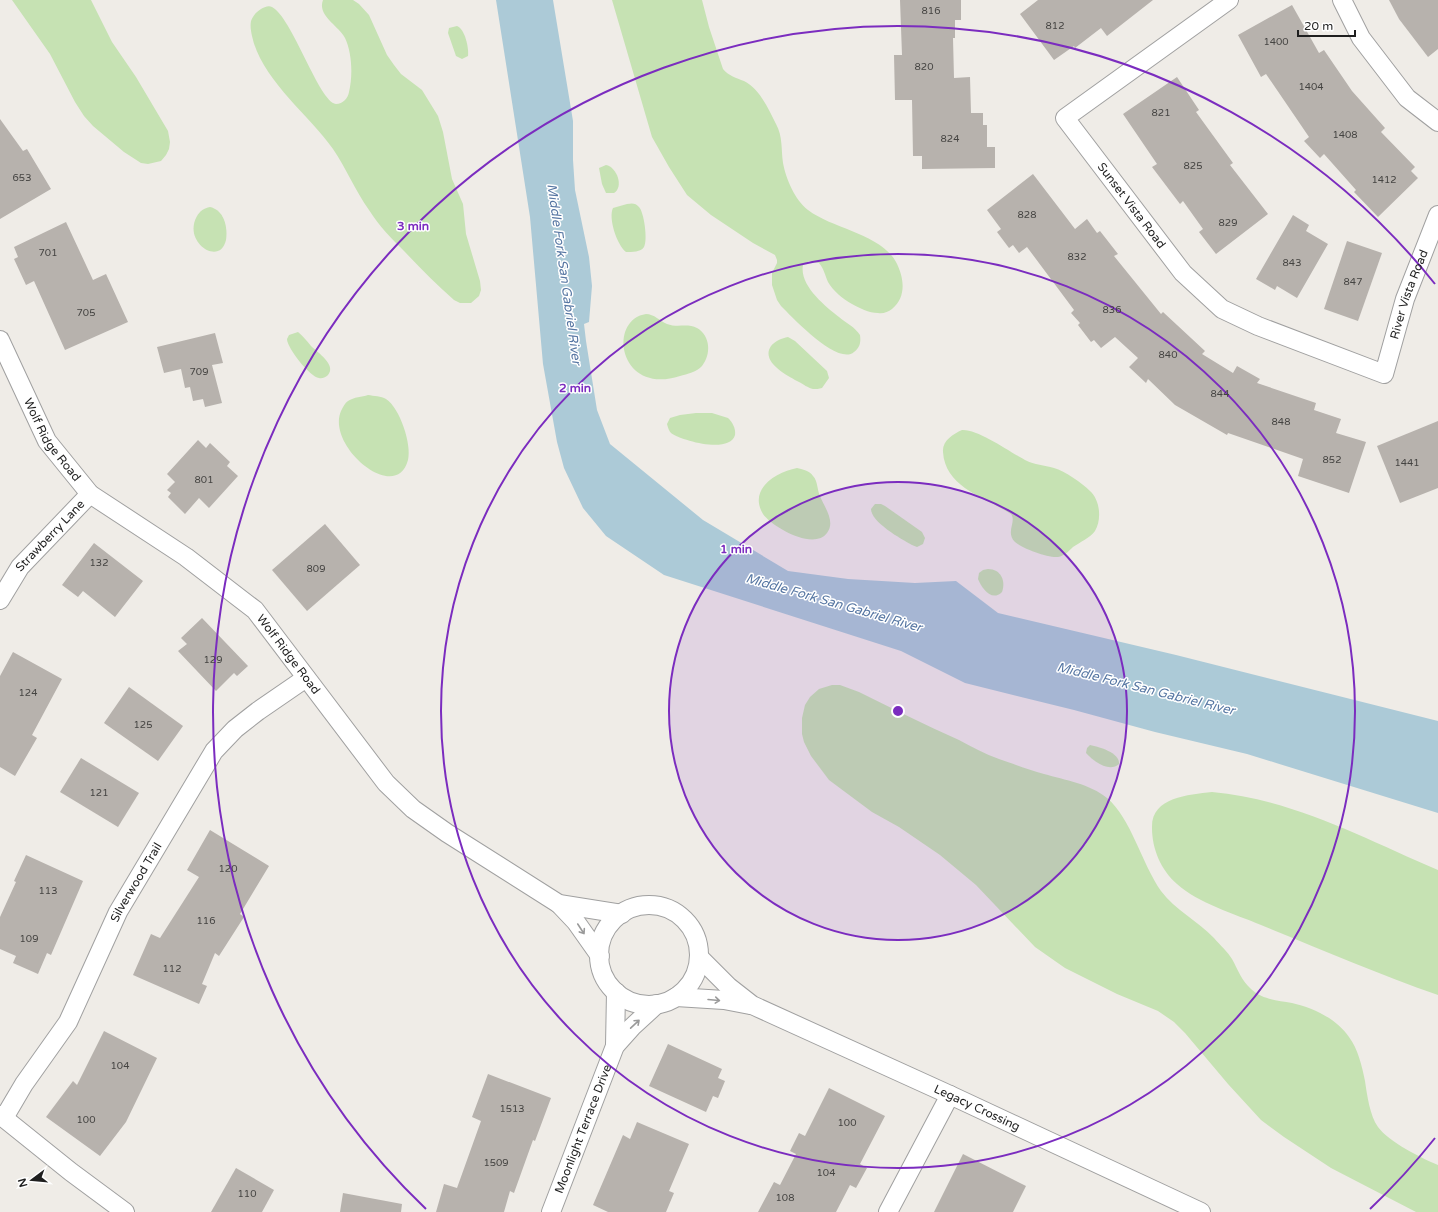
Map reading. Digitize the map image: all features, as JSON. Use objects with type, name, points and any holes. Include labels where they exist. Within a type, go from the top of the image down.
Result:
[{"type":"street","name":"Sunset Vista Road","points":[[1229,0],[1065,118],[1182,273],[1222,309],[1258,326],[1384,374]]},
{"type":"street","points":[[1342,0],[1361,38],[1407,98],[1438,122]]},
{"type":"street","name":"River Vista Road","points":[[1384,374],[1405,299],[1438,215]]},
{"type":"street","name":"Wolf Ridge Road","points":[[0,340],[47,441],[90,494],[186,556],[255,610],[386,783],[413,809],[447,833],[559,904],[622,914]]},
{"type":"street","name":"Strawberry Lane","points":[[0,600],[20,567],[90,494]]},
{"type":"street","name":"Silverwood Trail","points":[[2,1117],[68,1022],[118,912],[214,751],[234,729],[306,678]]},
{"type":"street","points":[[559,904],[576,922],[600,956]]},
{"type":"street","name":"Legacy Crossing","points":[[647,905],[663,907],[678,914],[690,926],[697,940],[699,956],[696,972],[688,986],[676,997],[662,1004],[646,1005],[630,1001],[616,992],[605,979],[600,963],[600,946],[606,930],[616,917],[622,914],[631,908],[647,905]]},
{"type":"street","name":"Legacy Crossing","points":[[699,956],[729,987],[752,1005],[950,1095],[1191,1210]]},
{"type":"street","name":"Moonlight Terrace Drive","points":[[551,1212],[615,1046],[616,992]]},
{"type":"street","name":"Legacy Crossing","points":[[676,997],[724,1000],[752,1005]]},
{"type":"street","name":"Moonlight Terrace Drive","points":[[615,1046],[632,1027],[657,1004]]},
{"type":"street","points":[[888,1212],[950,1095]]},
{"type":"street","points":[[2,1117],[70,1172],[126,1212]]},
{"type":"green space","points":[[12,0],[91,0],[112,42],[136,77],[168,131],[170,142],[169,149],[161,161],[148,164],[141,163],[124,152],[93,126],[75,102],[50,54]]},
{"type":"green space","points":[[323,0],[353,0],[359,4],[369,15],[387,55],[394,65],[401,74],[422,90],[438,116],[443,132],[452,179],[463,204],[466,234],[480,281],[481,290],[479,296],[471,303],[460,303],[454,300],[423,271],[381,227],[364,202],[333,149],[286,96],[265,67],[257,52],[252,34],[251,21],[259,10],[271,6],[280,14],[288,26],[329,100],[336,104],[343,102],[348,96],[350,85],[351,64],[349,50],[342,33],[325,16],[322,6]]},
{"type":"green space","points":[[612,0],[702,0],[723,69],[730,75],[744,81],[755,89],[763,100],[776,124],[781,138],[783,163],[786,176],[799,201],[803,206],[818,217],[868,238],[889,253],[896,262],[901,274],[903,287],[902,293],[897,304],[892,309],[882,313],[864,310],[852,304],[835,292],[828,282],[819,263],[809,261],[803,265],[805,280],[814,294],[827,307],[853,327],[860,335],[860,345],[854,352],[847,355],[838,352],[827,347],[805,330],[777,300],[772,285],[772,273],[777,263],[775,255],[753,243],[711,215],[687,195],[652,137]]},
{"type":"green space","points":[[457,26],[460,28],[466,39],[468,48],[468,56],[462,59],[456,56],[448,33],[449,28]]},
{"type":"green space","points":[[606,165],[613,169],[618,178],[619,186],[614,193],[606,193],[602,184],[599,168]]},
{"type":"green space","points":[[631,203],[637,205],[641,210],[646,238],[644,247],[641,250],[626,252],[619,244],[614,231],[612,218],[613,208]]},
{"type":"green space","points":[[210,207],[222,215],[226,225],[226,240],[222,248],[217,251],[210,251],[204,248],[194,235],[194,226],[197,216],[202,210]]},
{"type":"green space","points":[[646,314],[654,316],[667,324],[694,327],[702,331],[707,341],[708,351],[705,362],[702,366],[689,374],[659,379],[643,376],[632,367],[626,355],[624,342],[626,329],[634,319]]},
{"type":"green space","points":[[298,332],[328,363],[330,371],[328,375],[323,378],[319,378],[310,373],[300,362],[291,349],[287,339],[289,335]]},
{"type":"green space","points":[[788,337],[795,341],[827,371],[829,378],[822,388],[813,389],[807,387],[782,372],[772,363],[769,358],[771,346],[779,340]]},
{"type":"green space","points":[[368,395],[386,399],[396,410],[404,427],[409,453],[408,460],[401,472],[390,476],[378,474],[364,466],[352,454],[343,440],[339,425],[341,411],[348,401]]},
{"type":"green space","points":[[696,413],[712,413],[728,418],[735,430],[735,435],[731,441],[724,444],[705,444],[685,439],[670,432],[667,424],[670,418]]},
{"type":"green space","points":[[962,430],[976,433],[985,437],[1029,462],[1050,467],[1068,474],[1083,484],[1096,499],[1098,504],[1099,521],[1095,531],[1062,556],[1058,557],[1048,556],[1036,552],[1015,542],[1011,535],[1013,520],[1011,514],[979,497],[959,483],[951,475],[946,464],[943,448],[946,441]]},
{"type":"green space","points":[[797,468],[812,474],[815,478],[819,494],[830,519],[827,533],[821,538],[803,538],[784,530],[775,525],[763,514],[759,505],[759,497],[766,483],[781,473]]},
{"type":"green space","points":[[875,504],[885,506],[922,532],[925,538],[923,544],[917,547],[912,545],[881,525],[872,514],[871,509]]},
{"type":"green space","points":[[988,569],[999,573],[1003,580],[1002,592],[995,596],[988,593],[982,587],[978,579],[979,573]]},
{"type":"green space","points":[[832,685],[840,685],[859,692],[994,757],[1033,771],[1085,786],[1107,798],[1123,817],[1130,829],[1154,880],[1161,891],[1173,904],[1208,932],[1224,948],[1251,989],[1256,993],[1270,999],[1300,1005],[1316,1011],[1331,1019],[1344,1030],[1355,1047],[1359,1058],[1371,1111],[1378,1127],[1397,1144],[1438,1165],[1438,1212],[1416,1212],[1331,1168],[1284,1137],[1261,1120],[1174,1022],[1158,1011],[1117,994],[1065,968],[1035,947],[976,885],[940,855],[899,827],[872,812],[829,780],[811,756],[804,742],[802,734],[802,718],[805,705],[810,697],[819,689]]},
{"type":"green space","points":[[1090,745],[1109,751],[1116,757],[1119,764],[1111,767],[1101,765],[1086,753],[1087,748]]},
{"type":"green space","points":[[1212,792],[1242,796],[1271,803],[1328,822],[1438,870],[1438,995],[1371,970],[1217,908],[1195,897],[1177,884],[1166,872],[1158,859],[1152,836],[1153,818],[1164,804],[1173,800]]},
{"type":"water","name":"Middle Fork San Gabriel River","points":[[496,0],[553,0],[573,121],[575,190],[589,257],[592,286],[589,322],[584,324],[586,341],[597,410],[610,444],[703,520],[788,571],[848,579],[915,583],[956,581],[998,613],[1176,655],[1438,721],[1438,813],[1247,754],[965,683],[901,651],[664,575],[606,536],[583,508],[564,468],[557,442],[543,364],[530,217]]},
{"type":"building","points":[[900,0],[961,0],[961,20],[955,20],[955,38],[953,38],[954,78],[970,77],[971,113],[983,113],[983,125],[987,125],[987,147],[995,147],[995,168],[922,169],[922,156],[913,156],[912,100],[895,100],[894,55],[902,55]]},
{"type":"building","points":[[1038,0],[1153,0],[1107,36],[1101,28],[1075,48],[1074,46],[1054,60],[1020,14]]},
{"type":"building","points":[[1389,0],[1438,0],[1438,49],[1428,57],[1399,19]]},
{"type":"building","points":[[1292,5],[1319,53],[1324,50],[1352,91],[1385,128],[1381,132],[1415,167],[1411,171],[1418,178],[1378,217],[1354,192],[1356,190],[1324,154],[1320,158],[1304,141],[1309,137],[1266,74],[1261,77],[1238,35]]},
{"type":"building","points":[[1177,77],[1199,110],[1196,112],[1233,163],[1230,165],[1268,214],[1216,254],[1199,232],[1203,229],[1183,201],[1180,204],[1152,167],[1157,164],[1123,114]]},
{"type":"building","points":[[0,119],[23,151],[27,149],[51,189],[0,219]]},
{"type":"building","points":[[1033,174],[1075,229],[1087,219],[1097,233],[1100,231],[1118,254],[1114,256],[1161,314],[1163,312],[1205,351],[1202,354],[1233,373],[1237,366],[1260,379],[1257,383],[1316,403],[1314,410],[1341,419],[1336,433],[1366,442],[1349,493],[1298,476],[1303,459],[1228,433],[1227,435],[1175,405],[1148,379],[1146,383],[1129,367],[1138,358],[1115,337],[1101,348],[1094,340],[1091,342],[1078,325],[1080,323],[1071,313],[1074,310],[1027,247],[1019,253],[1013,245],[1009,248],[997,232],[1001,229],[987,210]]},
{"type":"building","points":[[1293,215],[1309,225],[1306,231],[1328,244],[1297,298],[1277,286],[1275,290],[1256,279]]},
{"type":"building","points":[[66,222],[93,280],[106,274],[128,322],[65,350],[34,281],[26,285],[14,259],[18,257],[14,247]]},
{"type":"building","points":[[1347,241],[1382,253],[1358,321],[1324,309]]},
{"type":"building","points":[[215,333],[223,363],[212,365],[222,403],[205,407],[203,399],[193,401],[190,387],[185,388],[181,369],[164,373],[157,347]]},
{"type":"building","points":[[1438,421],[1438,488],[1400,503],[1377,446]]},
{"type":"building","points":[[198,440],[206,448],[210,443],[230,462],[227,466],[238,476],[209,508],[199,498],[185,514],[168,497],[171,493],[167,490],[175,482],[167,474]]},
{"type":"building","points":[[325,524],[360,565],[307,611],[272,570]]},
{"type":"building","points":[[94,543],[143,581],[115,617],[83,591],[78,597],[62,585]]},
{"type":"building","points":[[202,618],[248,666],[237,676],[234,673],[216,691],[178,651],[187,644],[181,638]]},
{"type":"building","points":[[13,652],[62,679],[32,735],[37,738],[15,776],[0,767],[0,676]]},
{"type":"building","points":[[129,687],[183,726],[158,761],[104,723]]},
{"type":"building","points":[[81,758],[139,793],[118,827],[60,792]]},
{"type":"building","points":[[210,830],[269,866],[240,914],[244,917],[219,956],[215,953],[202,984],[207,986],[199,1004],[133,975],[151,934],[160,938],[199,877],[187,870]]},
{"type":"building","points":[[26,855],[83,881],[51,955],[47,953],[38,974],[13,963],[16,956],[0,949],[0,917],[16,882],[14,881]]},
{"type":"building","points":[[104,1031],[157,1058],[126,1122],[100,1156],[46,1117],[73,1081],[77,1085]]},
{"type":"building","points":[[668,1044],[722,1069],[718,1078],[725,1081],[718,1098],[713,1096],[706,1112],[649,1086]]},
{"type":"building","points":[[488,1074],[551,1098],[535,1141],[533,1140],[514,1193],[510,1191],[504,1212],[436,1212],[444,1184],[457,1188],[481,1121],[472,1117]]},
{"type":"building","points":[[829,1088],[885,1116],[860,1164],[867,1168],[856,1188],[850,1185],[836,1212],[758,1212],[774,1182],[780,1185],[796,1154],[790,1151],[799,1133],[805,1136]]},
{"type":"building","points":[[637,1122],[689,1144],[669,1191],[674,1193],[666,1212],[608,1212],[593,1205],[623,1135],[630,1139]]},
{"type":"building","points":[[963,1154],[1026,1186],[1013,1212],[934,1212]]},
{"type":"building","points":[[236,1168],[274,1190],[262,1212],[211,1212]]},
{"type":"building","points":[[343,1193],[402,1204],[401,1212],[340,1212]]}]
